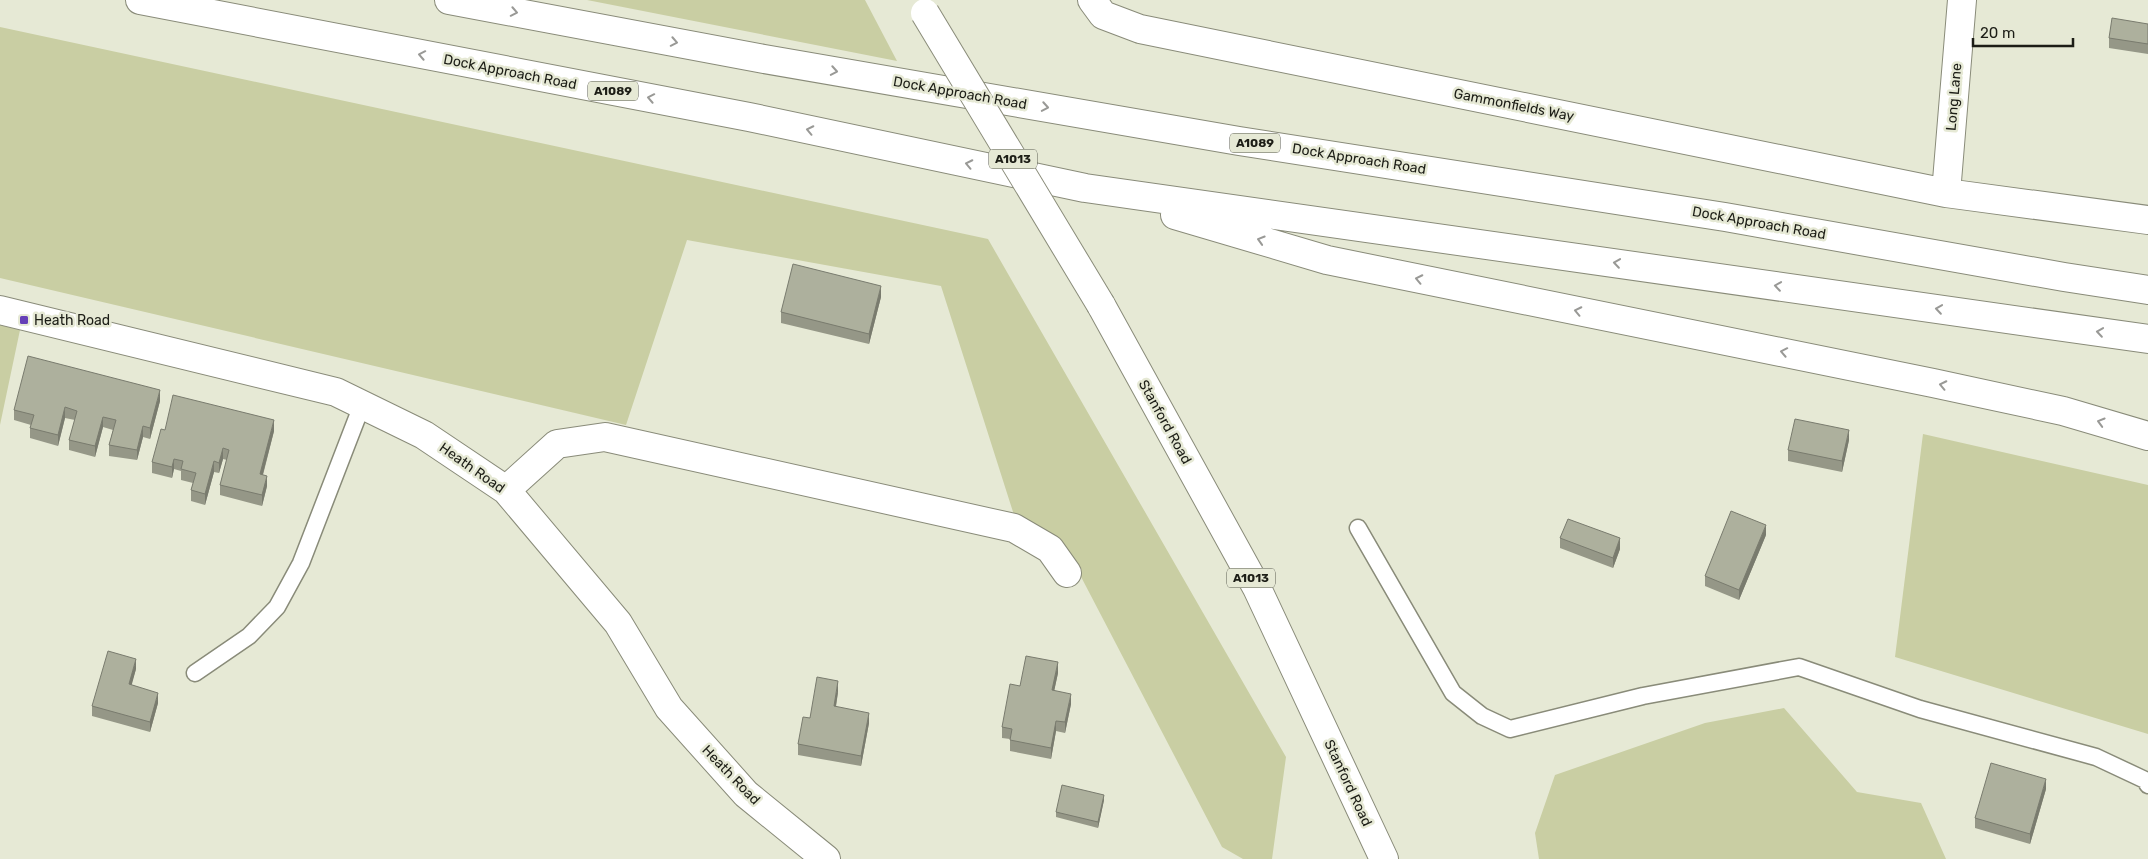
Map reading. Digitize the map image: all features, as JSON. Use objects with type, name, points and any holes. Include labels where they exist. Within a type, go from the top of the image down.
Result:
[{"type":"main road","name":"Dock Approach Road","points":[[140,0],[749,117],[1085,188]]},
{"type":"main road","name":"Dock Approach Road","points":[[449,0],[764,59],[1200,134],[1725,217],[2064,277]]},
{"type":"main road","name":"Gammonfields Way","points":[[1092,0],[1103,15],[1140,29],[1946,193],[2148,220]]},
{"type":"main road","name":"Long Lane","points":[[1946,193],[1962,0]]},
{"type":"main road","name":"Stanford Road","points":[[921,7],[1101,305],[1257,588],[1384,859]]},
{"type":"main road","points":[[1085,188],[2148,339]]},
{"type":"main road","points":[[1085,188],[1327,260],[1933,383],[2063,411],[2148,436]]},
{"type":"main road","points":[[2064,277],[2148,286]]},
{"type":"main road","points":[[2064,277],[2148,290]]},
{"type":"main road","name":"Heath Road","points":[[0,310],[336,392],[424,434],[506,490],[618,623],[669,708],[746,794],[826,859]]},
{"type":"main road","points":[[506,490],[557,444],[606,438],[1014,528],[1050,549],[1067,573]]},
{"type":"lane","points":[[196,673],[249,636],[277,607],[301,563],[362,404]]},
{"type":"lane","points":[[1358,528],[1453,692],[1482,716],[1510,729],[1643,696],[1799,667],[1920,709],[2096,757],[2145,780],[2148,785]]},
{"type":"green space","points":[[587,0],[865,0],[897,61]]},
{"type":"green space","points":[[0,27],[988,239],[1286,757],[1272,859],[1243,859],[1222,847],[1066,548],[1014,515],[941,286],[687,240],[626,425],[0,278]]},
{"type":"green space","points":[[0,325],[20,330],[0,425]]},
{"type":"green space","points":[[1923,434],[2148,485],[2148,734],[1895,657]]},
{"type":"green space","points":[[1784,708],[1857,792],[1921,803],[1946,859],[1539,859],[1535,833],[1555,775],[1705,723]]},
{"type":"building","points":[[2112,18],[2148,24],[2148,44],[2109,38]]},
{"type":"building","points":[[793,264],[881,286],[869,334],[781,312]]},
{"type":"building","points":[[28,356],[160,390],[150,428],[143,426],[137,450],[109,445],[116,420],[103,417],[95,446],[69,440],[77,411],[65,407],[58,435],[30,428],[34,415],[14,410]]},
{"type":"building","points":[[173,395],[274,420],[260,474],[267,476],[262,495],[220,485],[229,450],[223,448],[219,463],[214,461],[205,494],[191,490],[196,473],[181,469],[183,461],[174,459],[172,467],[152,462],[161,429],[165,430]]},
{"type":"building","points":[[1795,419],[1849,430],[1842,461],[1788,450]]},
{"type":"building","points":[[1731,511],[1766,525],[1739,590],[1705,576]]},
{"type":"building","points":[[1568,519],[1620,538],[1613,558],[1560,538]]},
{"type":"building","points":[[108,651],[136,659],[129,684],[158,693],[150,722],[92,706]]},
{"type":"building","points":[[1026,656],[1058,662],[1052,690],[1071,694],[1065,722],[1056,721],[1051,748],[1010,740],[1012,729],[1002,727],[1010,684],[1020,686]]},
{"type":"building","points":[[817,677],[838,681],[834,706],[869,713],[861,756],[798,744],[803,717],[810,718]]},
{"type":"building","points":[[1991,763],[2046,779],[2030,834],[1975,818]]},
{"type":"building","points":[[1062,785],[1104,795],[1098,822],[1056,812]]},
{"type":"place","name":"Heath Road","points":[[24,320]]}]
